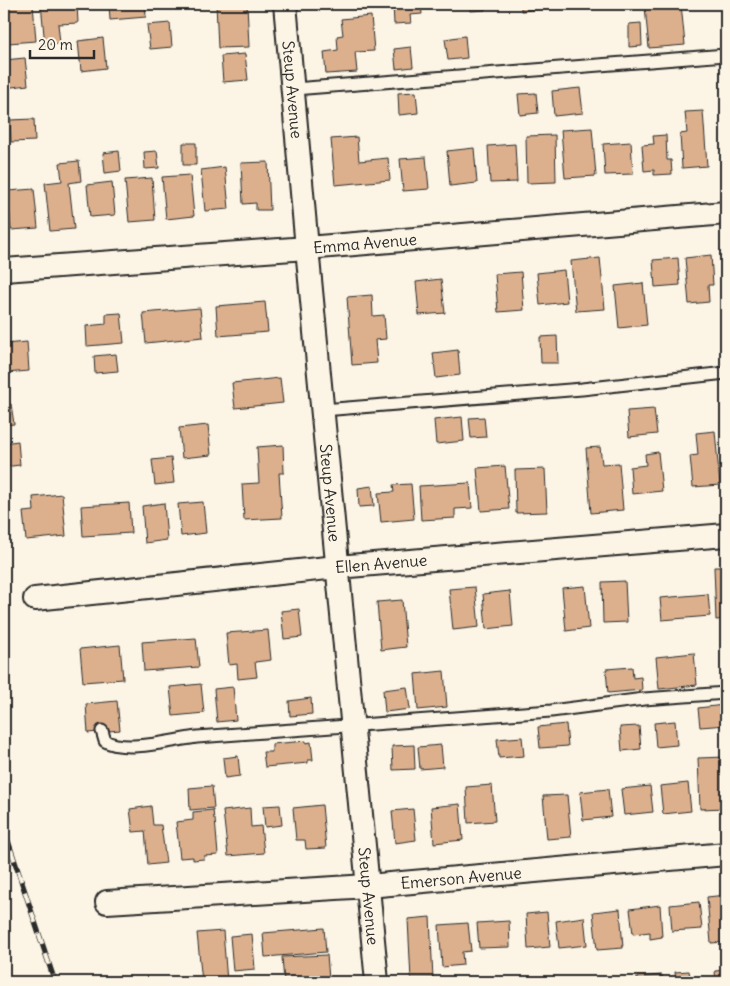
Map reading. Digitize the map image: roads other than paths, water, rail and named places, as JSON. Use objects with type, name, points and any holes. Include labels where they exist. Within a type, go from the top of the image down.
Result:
[{"type":"street","name":"Steup Avenue","points":[[285,4],[377,982]]},
{"type":"street","name":"Emma Avenue","points":[[4,270],[307,248],[726,213]]},
{"type":"street","name":"Ellen Avenue","points":[[35,598],[337,567],[726,535]]},
{"type":"street","name":"Emerson Avenue","points":[[107,902],[368,886],[726,854]]},
{"type":"lane","points":[[294,89],[726,55]]},
{"type":"lane","points":[[322,410],[582,389],[726,373]]},
{"type":"lane","points":[[102,732],[105,741],[114,746],[139,745],[222,735],[551,711],[644,698],[726,693]]},
{"type":"railway","points":[[4,829],[55,982]]}]
